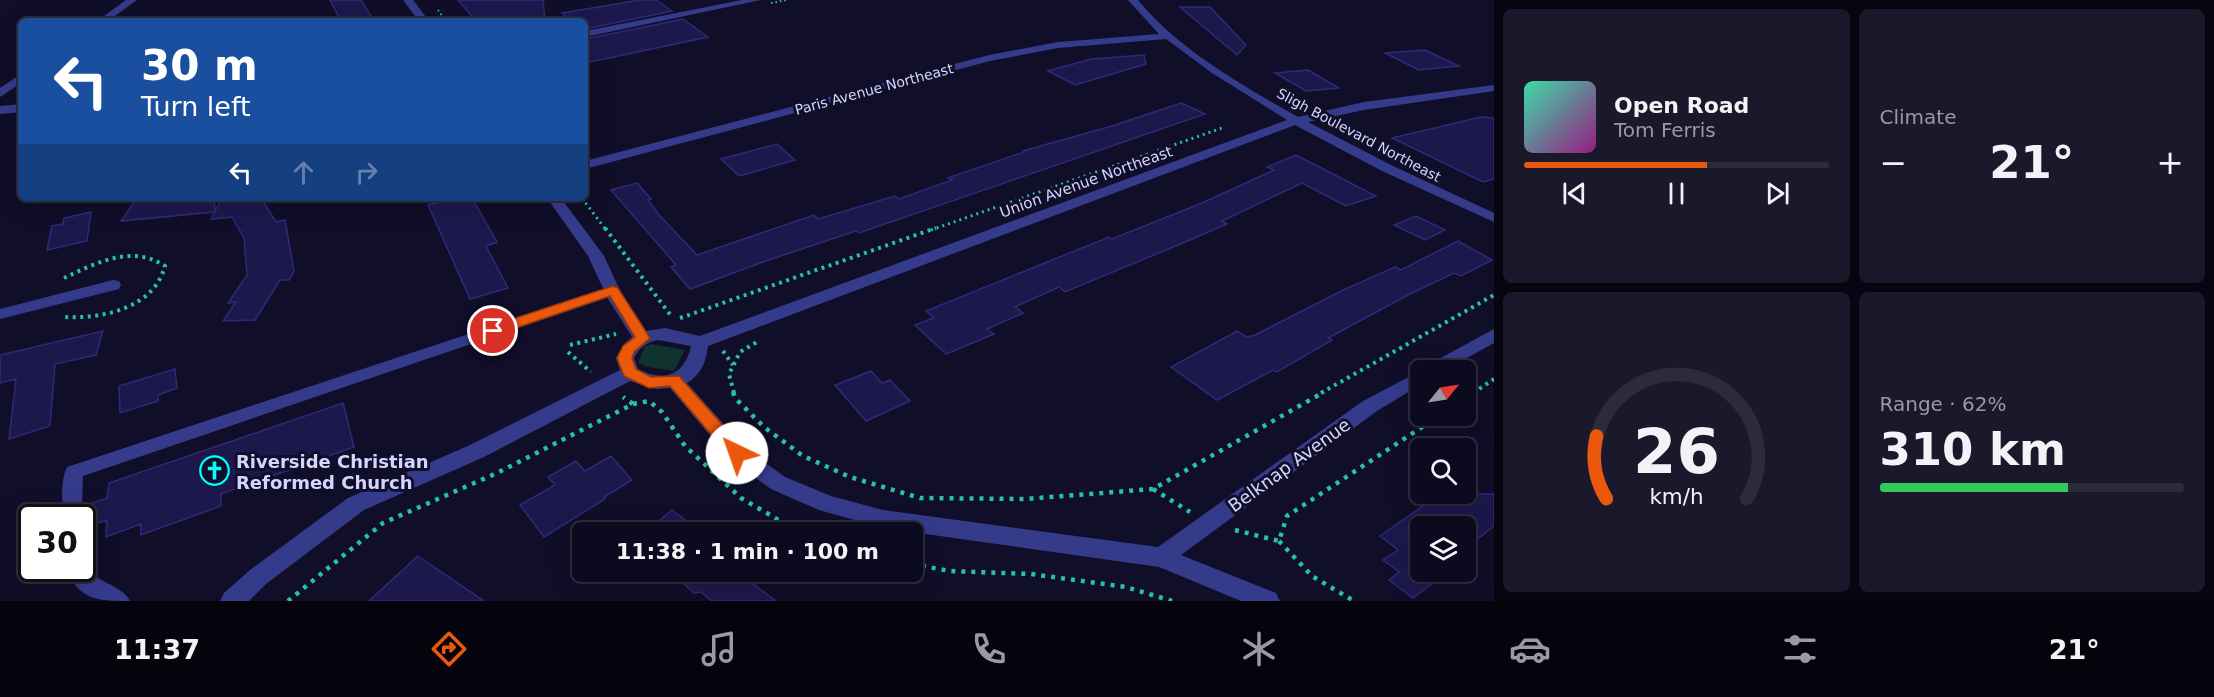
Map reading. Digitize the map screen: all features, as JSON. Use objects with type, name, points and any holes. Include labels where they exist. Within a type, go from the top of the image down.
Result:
[{"type":"street","points":[[106,18],[132,0]]},
{"type":"street","points":[[408,0],[422,18]]},
{"type":"street","points":[[588,33],[756,0]]},
{"type":"street","name":"Sligh Boulevard Northeast","points":[[1133,0],[1166,36],[1296,122],[1409,180],[1494,218]]},
{"type":"street","name":"Paris Avenue Northeast","points":[[588,164],[989,58],[1058,45],[1166,36]]},
{"type":"street","points":[[0,94],[18,79]]},
{"type":"street","name":"Union Avenue Northeast","points":[[706,340],[1296,122],[1364,106],[1494,88]]},
{"type":"street","points":[[0,110],[18,108]]},
{"type":"street","points":[[556,201],[596,256],[613,291],[642,338]]},
{"type":"street","points":[[0,314],[113,285]]},
{"type":"street","points":[[665,334],[706,340],[692,369],[674,380],[649,382],[630,373],[625,358],[628,350],[642,338],[665,334]]},
{"type":"street","points":[[1449,360],[1494,335]]},
{"type":"street","points":[[232,601],[258,577],[356,504],[477,451],[630,373]]},
{"type":"street","points":[[674,380],[737,453],[778,483],[826,504],[894,521],[1161,557],[1268,601]]},
{"type":"street","name":"Belknap Avenue","points":[[1161,557],[1370,406],[1410,383]]},
{"type":"lane","points":[[72,504],[74,471],[613,291]]},
{"type":"lane","points":[[86,582],[119,601]]},
{"type":"path","points":[[733,365],[706,340],[675,320],[1231,125]]},
{"type":"path","points":[[766,337],[740,352],[733,365],[729,378],[735,398],[764,427],[803,456],[850,477],[920,498],[1026,499],[1153,489],[1494,295]]},
{"type":"path","points":[[568,352],[606,385],[633,404]]},
{"type":"path","points":[[1476,391],[1494,379]]},
{"type":"path","points":[[288,601],[384,523],[497,473],[633,404],[649,401],[662,412],[685,446],[741,498],[782,522]]},
{"type":"path","points":[[1279,541],[1287,516],[1424,426]]},
{"type":"path","points":[[1153,489],[1209,524],[1279,541],[1294,562],[1322,586],[1354,601]]},
{"type":"path","points":[[923,566],[950,571],[1052,577],[1126,587],[1172,601]]},
{"type":"green space","points":[[652,344],[685,350],[674,371],[638,363],[645,346]]},
{"type":"building","points":[[330,0],[361,0],[372,18],[339,18]]},
{"type":"building","points":[[458,0],[543,0],[545,18],[473,18]]},
{"type":"building","points":[[640,0],[656,0],[672,11],[588,28],[588,18],[568,18],[562,13]]},
{"type":"building","points":[[1180,7],[1210,7],[1246,45],[1237,55]]},
{"type":"building","points":[[683,19],[708,37],[588,62],[588,38]]},
{"type":"building","points":[[1425,50],[1459,66],[1419,70],[1385,53]]},
{"type":"building","points":[[1144,55],[1146,64],[1075,85],[1048,71],[1091,59]]},
{"type":"building","points":[[1308,70],[1339,88],[1306,91],[1275,73]]},
{"type":"building","points":[[1181,103],[1205,114],[859,233],[856,231],[763,262],[690,289],[671,267],[676,265],[611,190],[637,183],[651,199],[648,200],[660,216],[697,255],[814,215],[818,219],[895,196],[899,199],[952,180],[948,178],[1023,151],[1112,126]]},
{"type":"building","points":[[1481,117],[1494,118],[1494,179],[1483,182],[1392,138]]},
{"type":"building","points":[[777,144],[795,160],[738,175],[721,159]]},
{"type":"building","points":[[1296,155],[1376,196],[1346,206],[1302,183],[1222,221],[1227,224],[1190,240],[1065,292],[1059,287],[1015,307],[1023,313],[987,329],[994,334],[946,354],[915,325],[934,318],[926,311],[1109,237],[1112,239],[1202,203],[1274,170],[1267,167]]},
{"type":"building","points":[[135,201],[214,201],[215,211],[220,201],[263,201],[276,222],[285,220],[294,271],[289,280],[280,280],[255,320],[223,321],[236,302],[228,303],[247,275],[244,238],[232,217],[211,219],[215,212],[121,221]]},
{"type":"building","points":[[443,201],[474,201],[497,242],[486,246],[508,288],[470,299],[428,205]]},
{"type":"building","points":[[91,212],[87,241],[47,250],[52,226],[63,224],[64,218]]},
{"type":"building","points":[[1416,216],[1445,230],[1425,240],[1394,225]]},
{"type":"building","points":[[1458,241],[1492,260],[1461,276],[1454,273],[1410,294],[1328,338],[1332,340],[1277,372],[1273,370],[1217,400],[1171,367],[1237,331],[1247,337],[1255,335],[1341,291],[1395,267],[1401,270]]},
{"type":"building","points":[[103,331],[96,355],[55,364],[50,426],[9,439],[16,379],[0,383],[0,355]]},
{"type":"building","points":[[175,369],[177,388],[158,395],[158,401],[120,413],[119,386]]},
{"type":"building","points":[[871,371],[882,383],[890,380],[910,401],[866,421],[835,385]]},
{"type":"building","name":"Riverside Christian Reformed Church","points":[[343,403],[354,447],[221,494],[221,506],[141,535],[141,524],[106,537],[107,520],[96,524],[96,504],[90,504],[107,498],[109,483]]},
{"type":"building","points":[[611,456],[632,480],[544,537],[520,505],[555,485],[548,477],[576,461],[585,471]]},
{"type":"building","points":[[1476,494],[1494,494],[1494,526],[1476,540],[1476,516],[1410,516],[1410,582],[1434,582],[1413,598],[1389,580],[1399,572],[1383,560],[1398,550],[1380,536],[1426,504],[1476,504]]},
{"type":"building","points":[[672,510],[688,522],[658,522]]},
{"type":"building","points":[[418,556],[484,601],[369,601]]},
{"type":"building","points":[[682,582],[750,582],[776,601],[712,601],[701,592],[694,593]]},
{"type":"place","name":"Riverside Christian Reformed Church","points":[[215,471]]},
{"type":"route","points":[[493,331],[613,291],[642,338],[628,350],[625,358],[625,366],[630,373],[638,379],[649,382],[662,383],[674,380],[737,453]]}]
